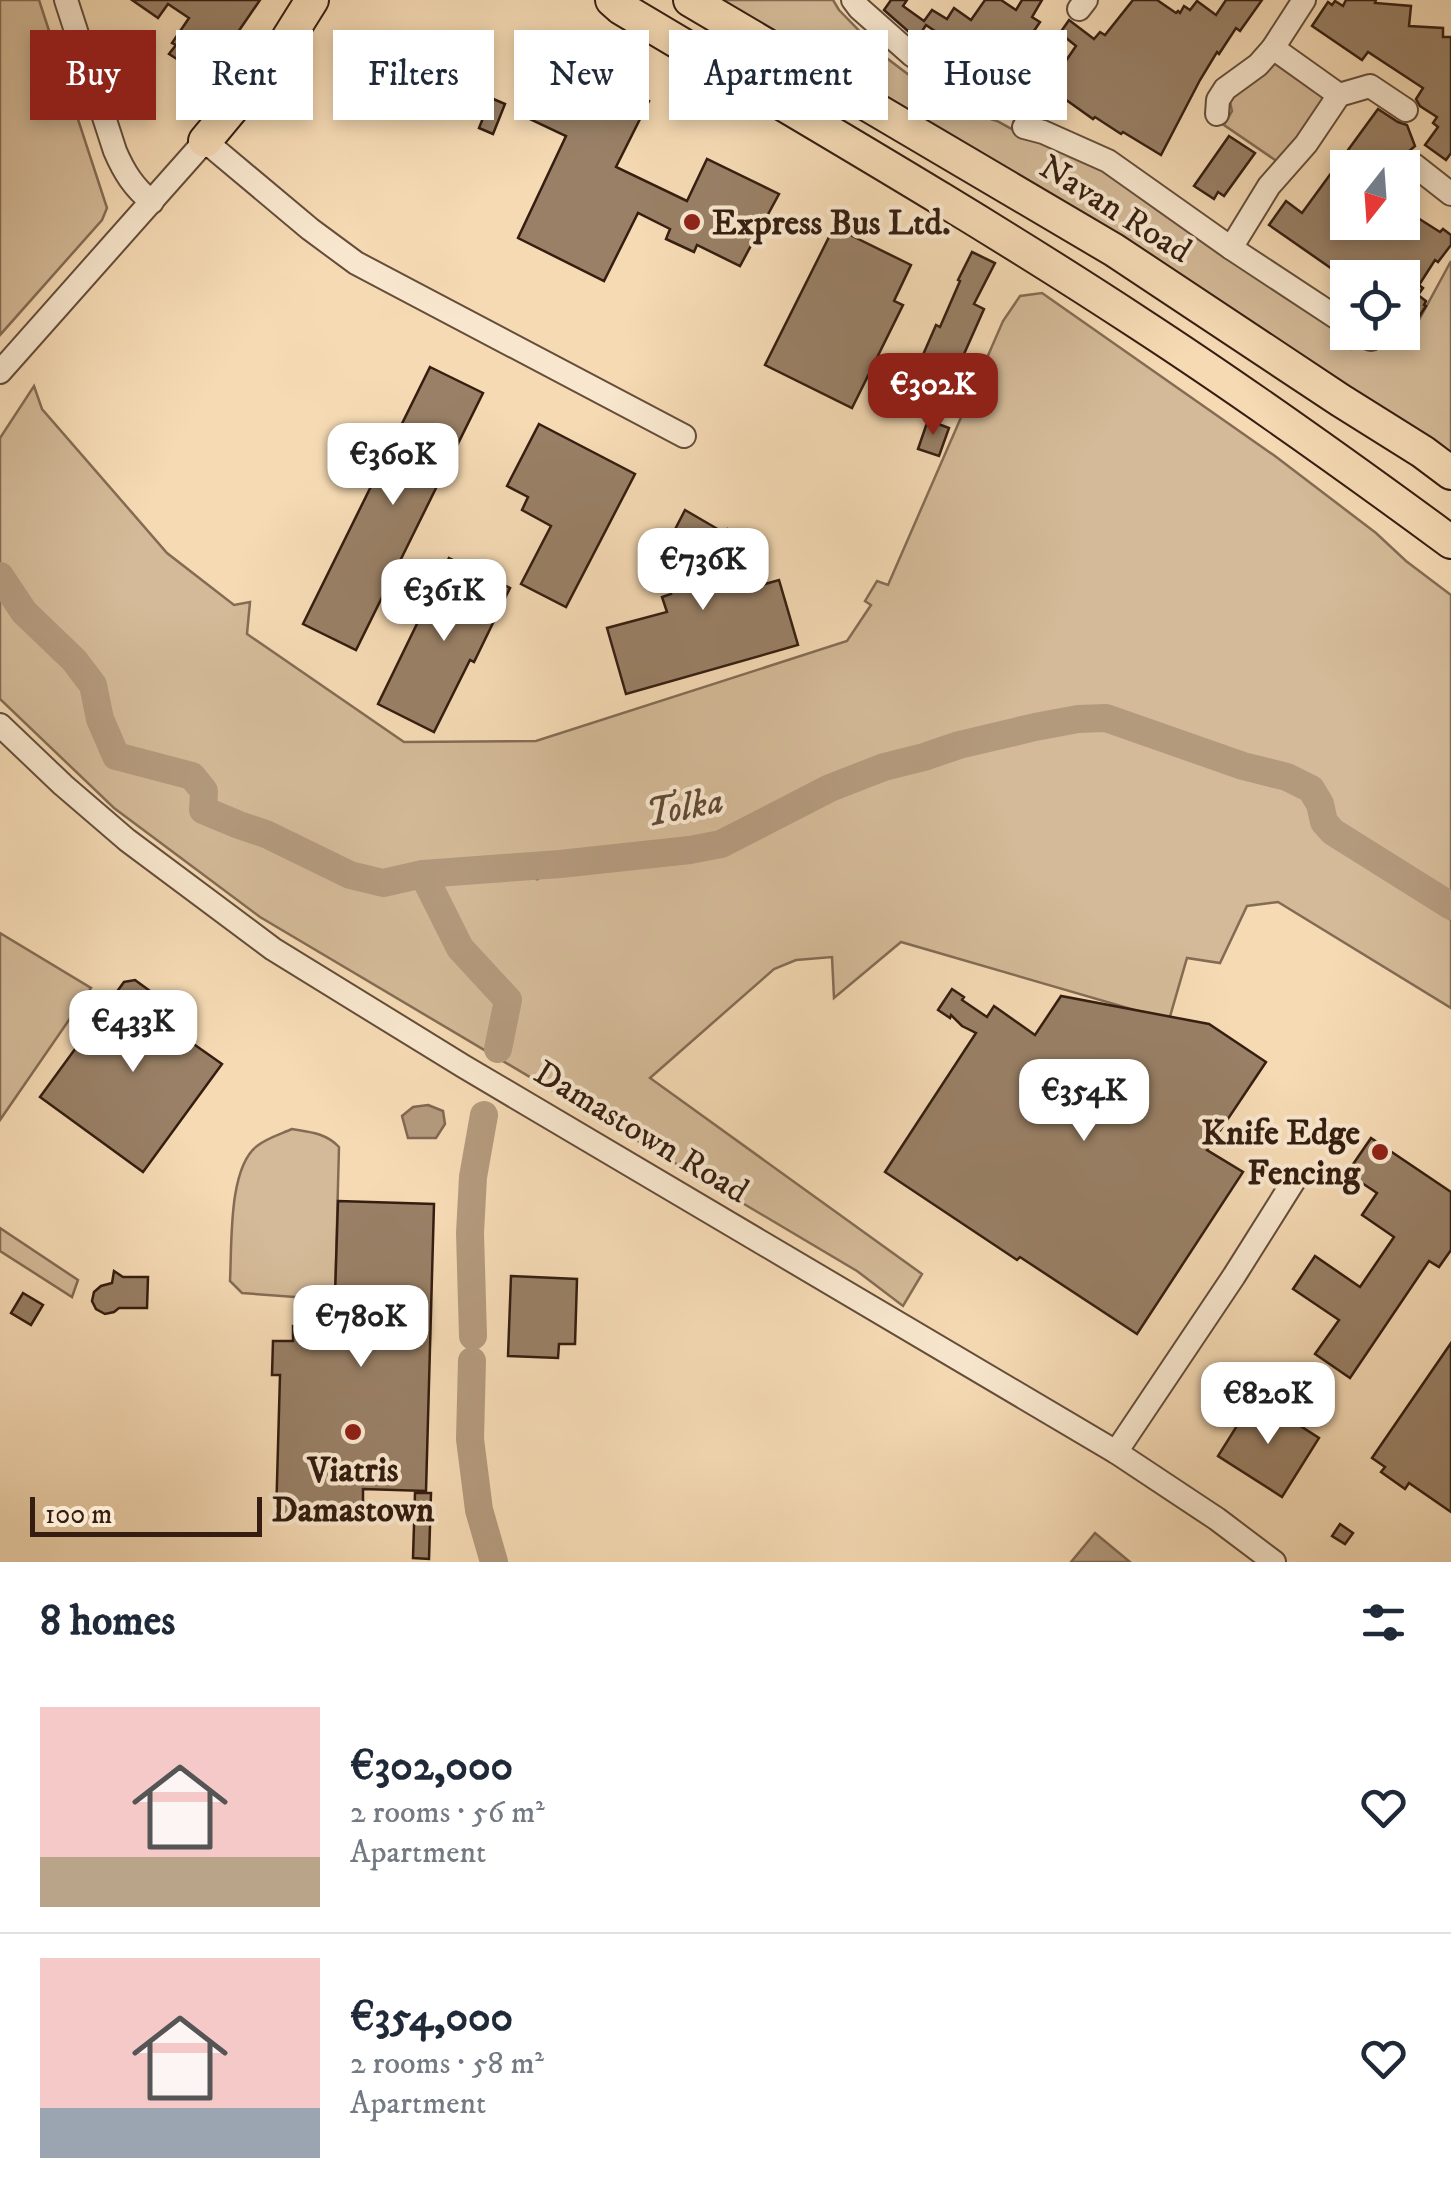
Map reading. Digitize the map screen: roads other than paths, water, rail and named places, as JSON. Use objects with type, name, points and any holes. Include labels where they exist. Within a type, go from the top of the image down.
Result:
[{"type":"highway","points":[[205,142],[282,48],[312,0]]},
{"type":"highway","points":[[612,0],[1141,324],[1451,542]]},
{"type":"highway","name":"Navan Road","points":[[690,0],[1114,250],[1340,400]]},
{"type":"highway","points":[[1340,400],[1451,473]]},
{"type":"highway","points":[[1340,400],[1451,483]]},
{"type":"highway","points":[[1258,404],[1451,551]]},
{"type":"street","points":[[66,0],[115,151],[125,173],[152,202]]},
{"type":"street","points":[[853,0],[908,51]]},
{"type":"street","points":[[1217,114],[1218,100],[1225,90],[1258,65],[1304,0]]},
{"type":"street","points":[[1272,48],[1340,94]]},
{"type":"street","points":[[1231,248],[1269,186],[1306,144],[1340,94],[1370,86],[1406,110]]},
{"type":"street","points":[[1024,126],[1108,161],[1330,314]]},
{"type":"street","points":[[0,372],[205,142],[356,262],[684,436]]},
{"type":"street","points":[[1420,170],[1451,194]]},
{"type":"street","name":"Damastown Road","points":[[0,725],[127,840],[273,950],[1116,1452],[1274,1562]]},
{"type":"street","points":[[1116,1452],[1295,1178]]},
{"type":"waterway","name":"Tolka","points":[[0,576],[24,612],[74,660],[93,685],[100,719],[116,756],[192,776],[204,791],[203,810],[266,834],[350,875],[383,883],[423,874],[560,864],[721,844],[830,788],[884,767],[1035,727],[1106,718],[1243,766],[1287,777],[1311,789],[1324,822],[1333,832],[1451,906]]},
{"type":"waterway","points":[[536,865],[537,878]]},
{"type":"waterway","points":[[423,874],[460,948],[508,1000],[498,1049]]},
{"type":"waterway","points":[[473,1336],[470,1233],[473,1177],[484,1115]]},
{"type":"waterway","points":[[472,1361],[470,1439],[479,1510],[494,1562]]},
{"type":"place","name":"Express Bus Ltd.","points":[[692,222]]},
{"type":"place","name":"Knife Edge Fencing","points":[[1380,1152]]},
{"type":"place","name":"Viatris Damastown","points":[[353,1432]]}]
